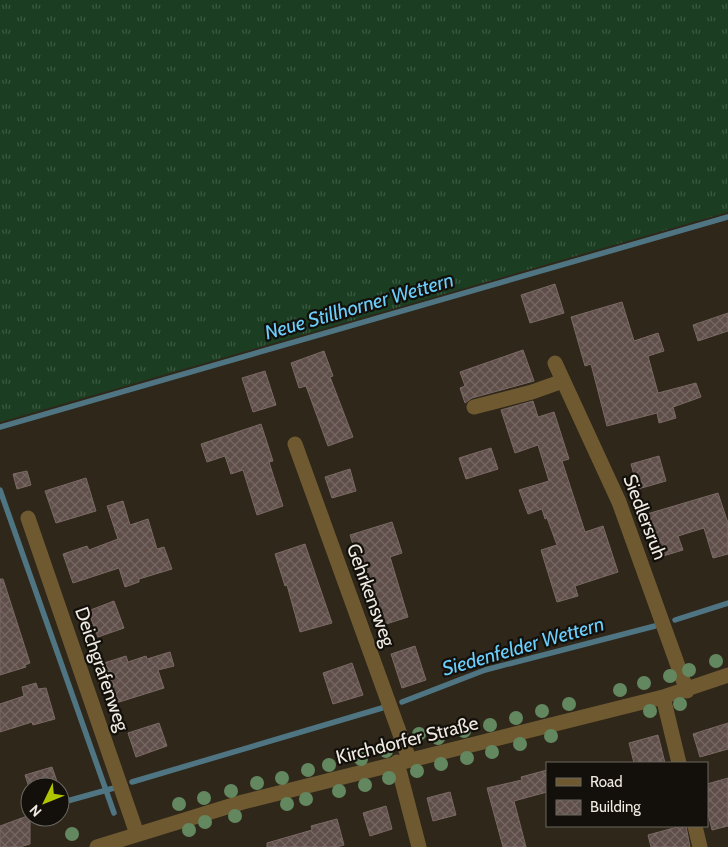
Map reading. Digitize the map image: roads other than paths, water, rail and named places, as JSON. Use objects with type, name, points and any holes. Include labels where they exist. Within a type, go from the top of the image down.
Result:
[{"type":"street","name":"Siedlersruh","points":[[555,363],[620,502],[687,691]]},
{"type":"street","points":[[474,407],[532,392],[564,380]]},
{"type":"street","name":"Gehrkensweg","points":[[295,444],[403,761],[419,847]]},
{"type":"street","name":"Deichgrafenweg","points":[[28,518],[136,834]]},
{"type":"street","name":"Kirchdorfer Straße","points":[[97,847],[242,802],[687,691],[728,675]]},
{"type":"street","points":[[663,697],[679,762]]},
{"type":"street","points":[[695,827],[700,847]]},
{"type":"waterway","name":"Neue Stillhorner Wettern","points":[[0,427],[728,217]]},
{"type":"waterway","points":[[0,490],[114,813]]},
{"type":"waterway","name":"Siedenfelder Wettern","points":[[675,620],[728,603]]},
{"type":"waterway","name":"Siedenfelder Wettern","points":[[402,702],[485,670],[655,626]]},
{"type":"waterway","name":"Siedenfelder Wettern","points":[[132,782],[382,708]]},
{"type":"waterway","name":"Siedenfelder Wettern","points":[[70,800],[114,788]]}]
